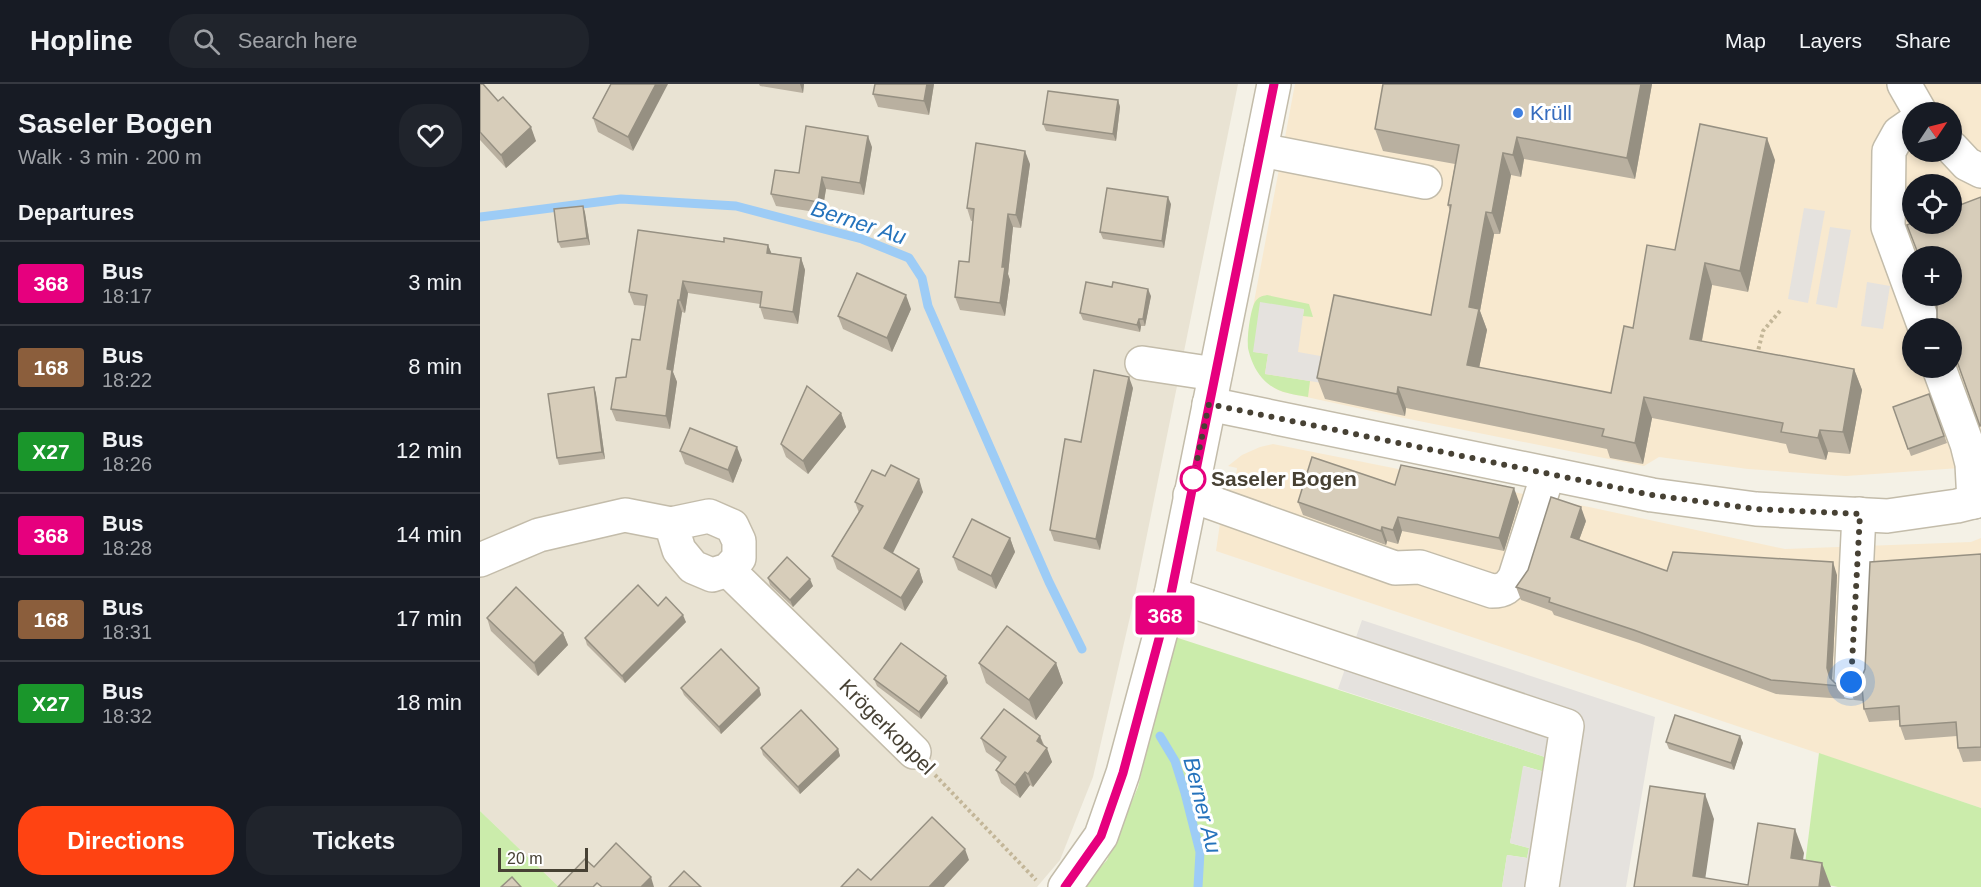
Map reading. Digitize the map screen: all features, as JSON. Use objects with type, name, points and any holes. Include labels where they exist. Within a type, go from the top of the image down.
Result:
[{"type":"street","points":[[1065,887],[1101,836],[1123,773],[1171,594],[1274,84]]},
{"type":"street","points":[[1904,84],[1914,102]]},
{"type":"street","points":[[1902,132],[1889,151],[1888,227],[1920,318]]},
{"type":"street","points":[[1261,150],[1425,182]]},
{"type":"street","points":[[1962,159],[1967,165],[1981,171]]},
{"type":"street","points":[[1142,363],[1212,389],[1548,474],[1652,495],[1756,509],[1887,516],[1978,501],[1967,444],[1943,378]]},
{"type":"street","points":[[1190,495],[1395,568],[1420,567],[1492,591],[1501,591],[1510,586],[1515,577],[1548,474]]},
{"type":"street","points":[[1851,682],[1860,514]]},
{"type":"street","points":[[480,560],[539,535],[625,515],[671,524],[709,516],[732,526],[739,541],[739,558],[728,570],[712,575],[693,567],[679,550],[671,524]]},
{"type":"street","name":"Krögerkoppel","points":[[728,570],[914,752]]},
{"type":"street","points":[[1171,594],[1567,726],[1542,887]]},
{"type":"path","points":[[1756,362],[1763,331],[1780,311]]},
{"type":"path","name":"Krögerkoppel","points":[[914,752],[1042,887]]},
{"type":"shaded area","points":[[480,84],[1238,84],[1133,604],[1093,777],[1060,860],[1037,887],[559,887],[480,811]]},
{"type":"shaded area","points":[[1295,84],[1981,84],[1981,462],[1960,468],[1846,476],[1748,469],[1659,457],[1644,466],[1283,392],[1269,384],[1257,371],[1248,348],[1248,334]]},
{"type":"shaded area","points":[[1804,208],[1825,211],[1808,303],[1788,299]]},
{"type":"shaded area","points":[[1830,227],[1851,230],[1837,308],[1816,304]]},
{"type":"shaded area","points":[[1867,282],[1890,286],[1883,329],[1861,326]]},
{"type":"shaded area","points":[[1260,302],[1304,309],[1298,352],[1326,357],[1322,383],[1265,374],[1268,354],[1253,352]]},
{"type":"shaded area","points":[[1273,444],[1785,549],[1971,542],[1981,538],[1981,808],[1216,551],[1225,488],[1234,490],[1237,468],[1228,466],[1242,455]]},
{"type":"shaded area","points":[[1362,620],[1655,717],[1626,887],[1502,887],[1507,855],[1527,858],[1529,848],[1510,843],[1523,766],[1545,772],[1548,758],[1338,689]]},
{"type":"green space","points":[[1267,295],[1309,304],[1313,317],[1303,316],[1304,309],[1254,352],[1268,354],[1265,374],[1310,381],[1308,397],[1277,389],[1267,383],[1259,375],[1251,360],[1248,343],[1252,311],[1257,299]]},
{"type":"green space","points":[[1175,637],[1548,758],[1545,772],[1524,766],[1510,843],[1529,848],[1527,858],[1507,855],[1502,887],[1083,887],[1107,860],[1138,787]]},
{"type":"green space","points":[[1819,753],[1981,808],[1981,887],[1838,887],[1803,880]]},
{"type":"green space","points":[[480,811],[559,887],[480,887]]},
{"type":"building","points":[[480,84],[483,84],[498,101],[503,97],[531,127],[501,155],[480,132]]},
{"type":"building","points":[[611,84],[656,84],[628,137],[593,118]]},
{"type":"building","points":[[875,84],[927,84],[924,101],[873,94]]},
{"type":"building","points":[[1383,84],[1641,84],[1627,158],[1517,137],[1513,155],[1503,153],[1492,213],[1486,212],[1469,307],[1479,309],[1467,365],[1611,393],[1624,326],[1633,328],[1647,245],[1675,250],[1700,124],[1767,138],[1740,271],[1705,263],[1690,339],[1854,369],[1843,432],[1820,430],[1818,438],[1781,432],[1783,423],[1644,397],[1635,443],[1602,436],[1604,429],[1398,387],[1397,394],[1317,378],[1334,295],[1431,315],[1451,205],[1448,205],[1459,145],[1375,129]]},
{"type":"building","points":[[1048,91],[1118,100],[1113,134],[1043,124]]},
{"type":"building","points":[[806,126],[868,136],[860,183],[822,177],[818,202],[771,194],[775,170],[799,173]]},
{"type":"building","points":[[976,143],[1025,151],[1016,215],[1008,214],[1000,303],[955,297],[959,261],[969,262],[974,209],[967,208]]},
{"type":"building","points":[[1107,188],[1168,197],[1162,241],[1100,232]]},
{"type":"building","points":[[1981,197],[1980,426],[1962,375],[1962,318],[1937,318],[1937,306],[1962,306],[1962,246],[1915,246],[1910,234],[1962,234],[1962,204]]},
{"type":"building","points":[[583,206],[587,238],[558,242],[554,209]]},
{"type":"building","points":[[638,230],[724,242],[724,238],[768,245],[767,253],[801,258],[793,312],[760,307],[762,292],[683,281],[667,369],[672,370],[666,416],[611,409],[616,378],[626,377],[632,339],[640,340],[647,295],[629,292]]},
{"type":"building","points":[[857,273],[906,295],[887,338],[838,316]]},
{"type":"building","points":[[1086,282],[1112,287],[1113,282],[1148,289],[1143,319],[1139,319],[1137,325],[1080,313]]},
{"type":"building","points":[[1094,370],[1129,377],[1096,539],[1050,530],[1065,439],[1081,442]]},
{"type":"building","points":[[807,386],[841,413],[803,461],[781,444]]},
{"type":"building","points":[[594,387],[602,452],[557,458],[548,394]]},
{"type":"building","points":[[1929,394],[1944,436],[1908,449],[1893,407]]},
{"type":"building","points":[[690,428],[737,447],[728,470],[680,451]]},
{"type":"building","points":[[1312,457],[1395,485],[1401,465],[1514,488],[1499,538],[1398,517],[1393,530],[1382,527],[1381,531],[1298,502]]},
{"type":"building","points":[[891,465],[919,479],[884,548],[919,569],[901,598],[832,556],[863,506],[855,502],[872,470],[885,476]]},
{"type":"building","points":[[1551,497],[1581,507],[1571,537],[1667,571],[1673,552],[1833,562],[1827,668],[1830,678],[1840,686],[1771,680],[1549,602],[1550,598],[1516,587],[1528,570]]},
{"type":"building","points":[[972,519],[1010,538],[991,576],[953,557]]},
{"type":"building","points":[[1981,554],[1981,747],[1958,748],[1956,722],[1900,726],[1899,706],[1864,709],[1862,687],[1849,686],[1855,685],[1861,679],[1865,669],[1870,562]]},
{"type":"building","points":[[787,557],[810,579],[790,600],[768,578]]},
{"type":"building","points":[[638,585],[658,606],[666,597],[683,615],[622,676],[585,638]]},
{"type":"building","points":[[516,587],[563,633],[534,663],[487,618]]},
{"type":"building","points":[[1007,626],[1056,663],[1029,700],[979,663]]},
{"type":"building","points":[[901,643],[946,676],[919,712],[874,679]]},
{"type":"building","points":[[721,649],[759,688],[719,727],[681,688]]},
{"type":"building","points":[[1004,709],[1040,736],[1037,741],[1047,748],[1028,774],[1025,772],[1015,785],[996,770],[1006,757],[981,738]]},
{"type":"building","points":[[801,710],[838,749],[798,787],[761,748]]},
{"type":"building","points":[[1675,715],[1740,736],[1731,763],[1666,742]]},
{"type":"building","points":[[1650,786],[1705,794],[1693,876],[1748,885],[1758,823],[1795,829],[1791,858],[1822,863],[1819,887],[1634,887]]},
{"type":"building","points":[[932,817],[965,849],[929,887],[841,887],[858,869],[871,880]]},
{"type":"building","points":[[616,843],[651,877],[641,887],[602,887],[597,883],[593,887],[558,887],[585,859],[594,867]]},
{"type":"building","points":[[684,871],[701,887],[669,887]]},
{"type":"building","points":[[512,877],[521,887],[501,887]]},
{"type":"waterway","name":"Berner Au","points":[[480,217],[621,199],[736,206],[862,239],[909,258],[922,278],[928,306],[1049,582],[1082,649]]},
{"type":"waterway","name":"Berner Au","points":[[1160,736],[1175,761],[1200,852],[1198,887]]},
{"type":"bus line","name":"368","points":[[1065,887],[1101,836],[1123,773],[1171,594],[1274,84]]},
{"type":"place","name":"Krüll","points":[[1518,113]]},
{"type":"place","name":"Saseler Bogen","points":[[1193,479]]},
{"type":"route","points":[[1193,479],[1209,404],[1652,495],[1756,509],[1860,514],[1851,682]]}]
